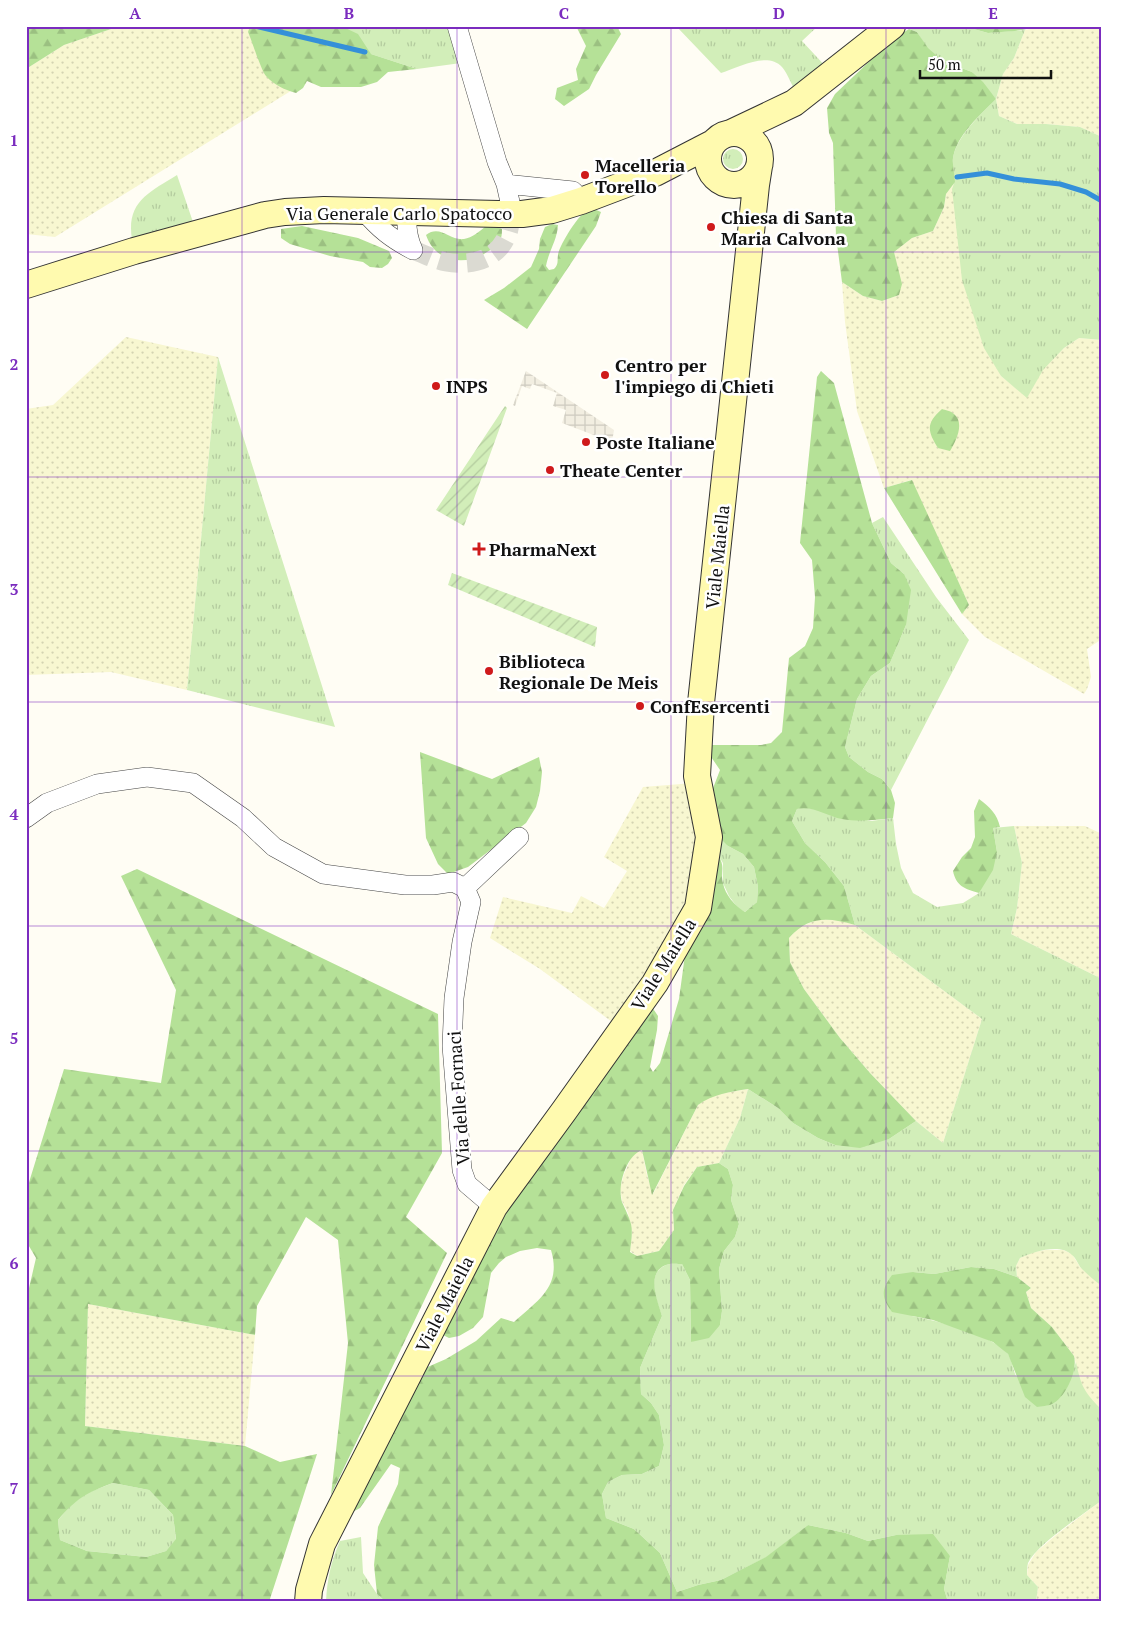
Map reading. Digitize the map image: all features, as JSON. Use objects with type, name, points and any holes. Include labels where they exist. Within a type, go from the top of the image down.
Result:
[{"type":"main road","points":[[759,159],[757,146],[750,138],[741,134],[722,138],[709,150],[708,158],[709,166],[719,179],[739,185],[752,178],[770,133],[794,102],[883,29]]},
{"type":"main road","name":"Via Generale Carlo Spatocco","points":[[26,285],[134,251],[265,216],[305,210],[522,214],[552,210],[581,202],[655,173],[794,102]]},
{"type":"main road","name":"Viale Maiella","points":[[308,1602],[309,1590],[322,1544],[494,1207],[655,982],[698,908],[709,836],[697,776],[701,703],[759,159]]},
{"type":"main road","name":"Via Generale Carlo Spatocco","points":[[655,173],[687,167],[702,168],[719,179]]},
{"type":"main road","name":"Viale Maiella","points":[[719,179],[737,204],[749,245]]},
{"type":"street","points":[[457,26],[497,162],[508,192],[573,191],[581,202]]},
{"type":"street","points":[[364,211],[380,229],[413,250],[408,239],[407,212]]},
{"type":"street","points":[[26,818],[47,803],[97,784],[147,777],[193,783],[243,818],[274,847],[323,874],[405,885],[432,885],[453,882],[465,888],[519,837]]},
{"type":"street","name":"Via delle Fornaci","points":[[465,888],[471,902],[462,942],[454,998],[452,1046],[462,1170],[467,1184],[494,1207]]},
{"type":"green space","points":[[26,26],[120,26],[64,45],[26,69]]},
{"type":"green space","points":[[120,26],[236,26],[249,28],[307,81],[55,237],[26,234],[26,69],[64,45]]},
{"type":"green space","points":[[236,26],[450,26],[461,63],[417,69],[371,54]]},
{"type":"green space","points":[[250,26],[341,26],[358,34],[371,54],[417,69],[388,72],[377,82],[361,87],[321,87],[307,81],[303,88],[296,93],[280,87],[266,76],[248,32]]},
{"type":"green space","points":[[576,26],[617,26],[621,34],[589,89],[564,106],[555,99],[557,88],[578,80],[576,69],[586,46]]},
{"type":"green space","points":[[676,26],[818,26],[802,41],[827,68],[796,92],[782,67],[776,62],[769,60],[752,62],[721,73]]},
{"type":"green space","points":[[913,26],[970,26],[970,28],[988,33],[1025,30],[1014,58],[1003,74],[996,99],[972,72],[943,61],[927,48],[917,32],[909,29]]},
{"type":"green space","points":[[970,26],[1045,26],[988,33],[970,28]]},
{"type":"green space","points":[[1045,26],[1102,26],[1102,137],[1080,127],[1017,124],[999,116],[996,99],[1003,74],[1014,58],[1025,30]]},
{"type":"green space","points":[[909,29],[917,32],[928,48],[943,61],[972,72],[983,82],[996,99],[970,126],[955,150],[953,164],[955,182],[946,194],[944,207],[933,231],[912,238],[894,252],[902,284],[899,295],[882,301],[863,296],[842,282],[836,236],[833,143],[829,133],[827,108],[835,94],[893,39]]},
{"type":"green space","points":[[996,99],[999,116],[1017,124],[1080,127],[1102,137],[1102,340],[1079,338],[1064,348],[1043,370],[1027,398],[1001,376],[984,348],[962,280],[952,189],[954,184],[953,158],[955,150],[970,126]]},
{"type":"green space","points":[[733,149],[740,152],[743,159],[740,166],[733,169],[726,166],[723,159],[726,152]]},
{"type":"green space","points":[[177,175],[194,225],[132,240],[132,216],[136,207],[148,193]]},
{"type":"green space","points":[[955,182],[1001,376],[1027,397],[1043,369],[1064,348],[1079,338],[1102,340],[1102,639],[1087,649],[1091,677],[1084,694],[985,637],[962,614],[969,605],[911,480],[884,488],[857,411],[845,322],[842,282],[863,296],[882,301],[899,295],[894,252],[912,238],[933,231],[944,207],[946,194]]},
{"type":"green space","points":[[594,209],[601,212],[596,226],[527,329],[484,300],[504,288],[531,267],[539,249],[540,239],[545,227],[552,224],[558,225],[555,241],[546,266],[549,270],[554,269],[561,246],[572,227],[583,214]]},
{"type":"green space","points":[[302,226],[358,238],[389,251],[392,258],[382,268],[370,267],[363,262],[330,256],[290,244],[281,238],[281,229]]},
{"type":"green space","points":[[486,226],[502,227],[500,240],[491,250],[478,257],[469,259],[460,260],[443,256],[430,244],[426,235],[436,231],[454,238],[464,239],[473,236]]},
{"type":"green space","points":[[126,337],[218,357],[187,690],[111,672],[26,675],[26,409],[53,405]]},
{"type":"green space","points":[[218,357],[335,727],[187,690]]},
{"type":"green space","points":[[821,371],[834,383],[872,523],[891,563],[904,574],[911,590],[906,625],[890,663],[871,676],[857,699],[845,747],[849,757],[868,772],[882,779],[891,790],[895,803],[893,818],[848,820],[836,818],[808,808],[797,809],[792,821],[805,843],[825,862],[844,886],[855,925],[827,920],[811,922],[796,931],[789,938],[790,962],[804,989],[840,1038],[870,1073],[916,1121],[889,1139],[860,1148],[835,1145],[818,1138],[793,1123],[778,1108],[748,1089],[728,1092],[698,1105],[652,1195],[642,1150],[631,1158],[624,1172],[621,1188],[622,1202],[632,1227],[630,1252],[637,1256],[659,1251],[674,1230],[673,1210],[684,1186],[697,1167],[719,1163],[728,1169],[733,1185],[731,1200],[739,1224],[735,1237],[724,1251],[719,1269],[722,1311],[720,1325],[709,1338],[691,1342],[690,1280],[682,1264],[666,1265],[656,1274],[654,1281],[656,1296],[662,1316],[640,1368],[641,1394],[651,1403],[659,1415],[664,1445],[659,1466],[642,1474],[622,1475],[608,1482],[602,1494],[606,1518],[634,1529],[660,1553],[677,1592],[721,1580],[766,1557],[808,1525],[846,1533],[868,1541],[896,1535],[933,1534],[950,1556],[944,1589],[948,1602],[386,1602],[377,1594],[374,1565],[378,1527],[398,1484],[400,1468],[391,1464],[360,1508],[347,1515],[416,1372],[446,1359],[476,1341],[501,1318],[514,1322],[546,1292],[553,1274],[554,1263],[551,1250],[537,1248],[520,1251],[506,1257],[491,1273],[483,1317],[473,1328],[459,1336],[449,1338],[443,1335],[485,1232],[652,1007],[658,1016],[650,1067],[653,1072],[660,1063],[679,999],[685,955],[718,855],[722,863],[724,887],[731,900],[745,912],[757,902],[758,887],[754,867],[743,854],[728,846],[720,838],[710,796],[720,770],[707,751],[711,745],[761,745],[771,743],[782,732],[789,658],[805,646],[813,628],[815,597],[812,560],[800,543],[817,377]]},
{"type":"green space","points":[[505,406],[507,408],[464,526],[436,510]]},
{"type":"green space","points":[[942,409],[953,413],[959,422],[957,437],[950,451],[938,448],[930,432],[933,419]]},
{"type":"green space","points":[[912,480],[969,605],[962,614],[884,488]]},
{"type":"green space","points":[[883,517],[936,597],[969,640],[891,790],[882,779],[868,772],[849,757],[845,747],[857,699],[871,676],[890,663],[906,625],[904,574],[891,563],[872,523]]},
{"type":"green space","points":[[452,573],[597,627],[595,647],[448,585]]},
{"type":"green space","points":[[420,752],[492,779],[539,757],[542,772],[536,807],[526,823],[468,867],[448,874],[438,864],[426,838]]},
{"type":"green space","points":[[694,783],[703,839],[695,907],[619,1027],[540,969],[490,938],[503,897],[572,913],[581,896],[604,908],[627,871],[604,857],[643,787]]},
{"type":"green space","points":[[979,799],[992,811],[1000,827],[993,828],[997,852],[993,870],[979,893],[962,886],[956,880],[953,871],[962,857],[971,848],[975,837],[974,811]]},
{"type":"green space","points":[[804,807],[871,821],[893,818],[901,868],[913,893],[937,907],[963,903],[979,893],[997,852],[993,828],[1014,826],[1022,863],[1017,908],[1011,934],[1102,979],[1102,1286],[1081,1268],[1076,1259],[1067,1251],[1054,1249],[1039,1251],[1020,1258],[1016,1266],[1017,1277],[994,1269],[971,1267],[934,1274],[913,1272],[912,1316],[949,1325],[991,1341],[1008,1354],[1016,1376],[1069,1383],[1076,1362],[1084,1388],[1102,1410],[1102,1500],[1051,1538],[1033,1555],[1028,1563],[1027,1575],[1038,1587],[1036,1602],[948,1602],[944,1589],[950,1556],[896,1535],[868,1541],[846,1533],[808,1525],[767,1557],[721,1580],[677,1592],[660,1553],[634,1529],[606,1518],[602,1494],[608,1482],[622,1475],[642,1474],[659,1466],[664,1445],[659,1415],[651,1403],[641,1394],[640,1368],[662,1316],[654,1288],[654,1281],[660,1269],[668,1264],[682,1264],[690,1280],[691,1342],[720,1325],[722,1311],[719,1269],[724,1251],[735,1237],[739,1224],[731,1200],[733,1185],[728,1169],[719,1163],[740,1118],[748,1089],[778,1108],[793,1123],[818,1138],[835,1145],[889,1139],[916,1121],[943,1143],[982,1019],[855,925],[844,886],[825,862],[805,843],[792,821],[797,809]]},
{"type":"green space","points":[[710,810],[728,846],[743,854],[754,867],[758,887],[757,902],[745,912],[738,908],[729,896],[723,883],[723,863],[718,855]]},
{"type":"green space","points":[[1014,826],[1085,826],[1102,834],[1102,979],[1011,934],[1017,908],[1022,863]]},
{"type":"green space","points":[[137,869],[438,1014],[442,1153],[406,1217],[447,1253],[331,1495],[348,1343],[338,1240],[306,1217],[257,1306],[255,1335],[88,1304],[85,1426],[245,1446],[280,1462],[317,1454],[269,1602],[26,1602],[26,1301],[36,1258],[26,1241],[26,1192],[64,1069],[161,1083],[176,990],[121,876]],"holes":[[[113,1483],[149,1490],[173,1515],[176,1539],[166,1551],[146,1557],[87,1551],[60,1540],[58,1520],[71,1506],[89,1493]]]},
{"type":"green space","points":[[819,919],[839,920],[855,925],[982,1019],[943,1143],[916,1121],[870,1073],[840,1038],[804,989],[790,962],[789,938],[798,928]]},
{"type":"green space","points":[[748,1089],[740,1118],[719,1163],[697,1167],[684,1185],[673,1210],[674,1230],[659,1251],[637,1256],[630,1251],[632,1233],[620,1188],[633,1154],[642,1150],[653,1194],[698,1105],[706,1099],[719,1094]]},
{"type":"green space","points":[[1063,1250],[1072,1254],[1080,1267],[1102,1286],[1102,1410],[1087,1396],[1080,1381],[1074,1356],[1052,1327],[1031,1308],[1026,1292],[1031,1288],[1017,1277],[1016,1266],[1020,1258],[1033,1252]]},
{"type":"green space","points":[[971,1267],[994,1269],[1017,1277],[1031,1288],[1026,1292],[1031,1308],[1052,1327],[1074,1356],[1075,1362],[1070,1383],[1057,1401],[1049,1405],[1037,1407],[1025,1397],[1008,1354],[993,1342],[933,1320],[892,1312],[884,1298],[884,1289],[892,1275],[913,1272],[934,1274]]},
{"type":"green space","points":[[88,1304],[255,1335],[245,1446],[85,1426]]},
{"type":"green space","points":[[113,1483],[149,1490],[173,1515],[176,1540],[166,1551],[146,1557],[87,1551],[60,1540],[58,1520],[72,1504],[87,1493]]},
{"type":"green space","points":[[1102,1500],[1102,1602],[1036,1602],[1038,1587],[1027,1575],[1028,1565],[1036,1552]]},
{"type":"green space","points":[[361,1537],[363,1573],[377,1594],[386,1602],[326,1602],[330,1571],[340,1541]]},
{"type":"shaded area","points":[[526,371],[614,430],[612,442],[562,423],[566,410],[553,406],[557,393],[532,384],[530,389],[522,386],[515,406],[513,405]]},
{"type":"waterway","points":[[255,26],[365,52]]},
{"type":"waterway","points":[[957,177],[987,173],[1014,179],[1060,184],[1086,192],[1102,201]]},
{"type":"tunnel","points":[[413,250],[446,262],[475,262],[486,258],[496,251],[508,231],[511,218],[510,203]]},
{"type":"place","name":"Macelleria Torello","points":[[585,175]]},
{"type":"place","name":"Chiesa di Santa Maria Calvona","points":[[711,227]]},
{"type":"place","name":"Centro per l'impiego di Chieti","points":[[605,375]]},
{"type":"place","name":"INPS","points":[[436,386]]},
{"type":"place","name":"Poste Italiane","points":[[586,442]]},
{"type":"place","name":"Theate Center","points":[[550,470]]},
{"type":"place","name":"PharmaNext","points":[[479,549]]},
{"type":"place","name":"Biblioteca Regionale De Meis","points":[[489,671]]},
{"type":"place","name":"ConfEsercenti","points":[[640,706]]}]
